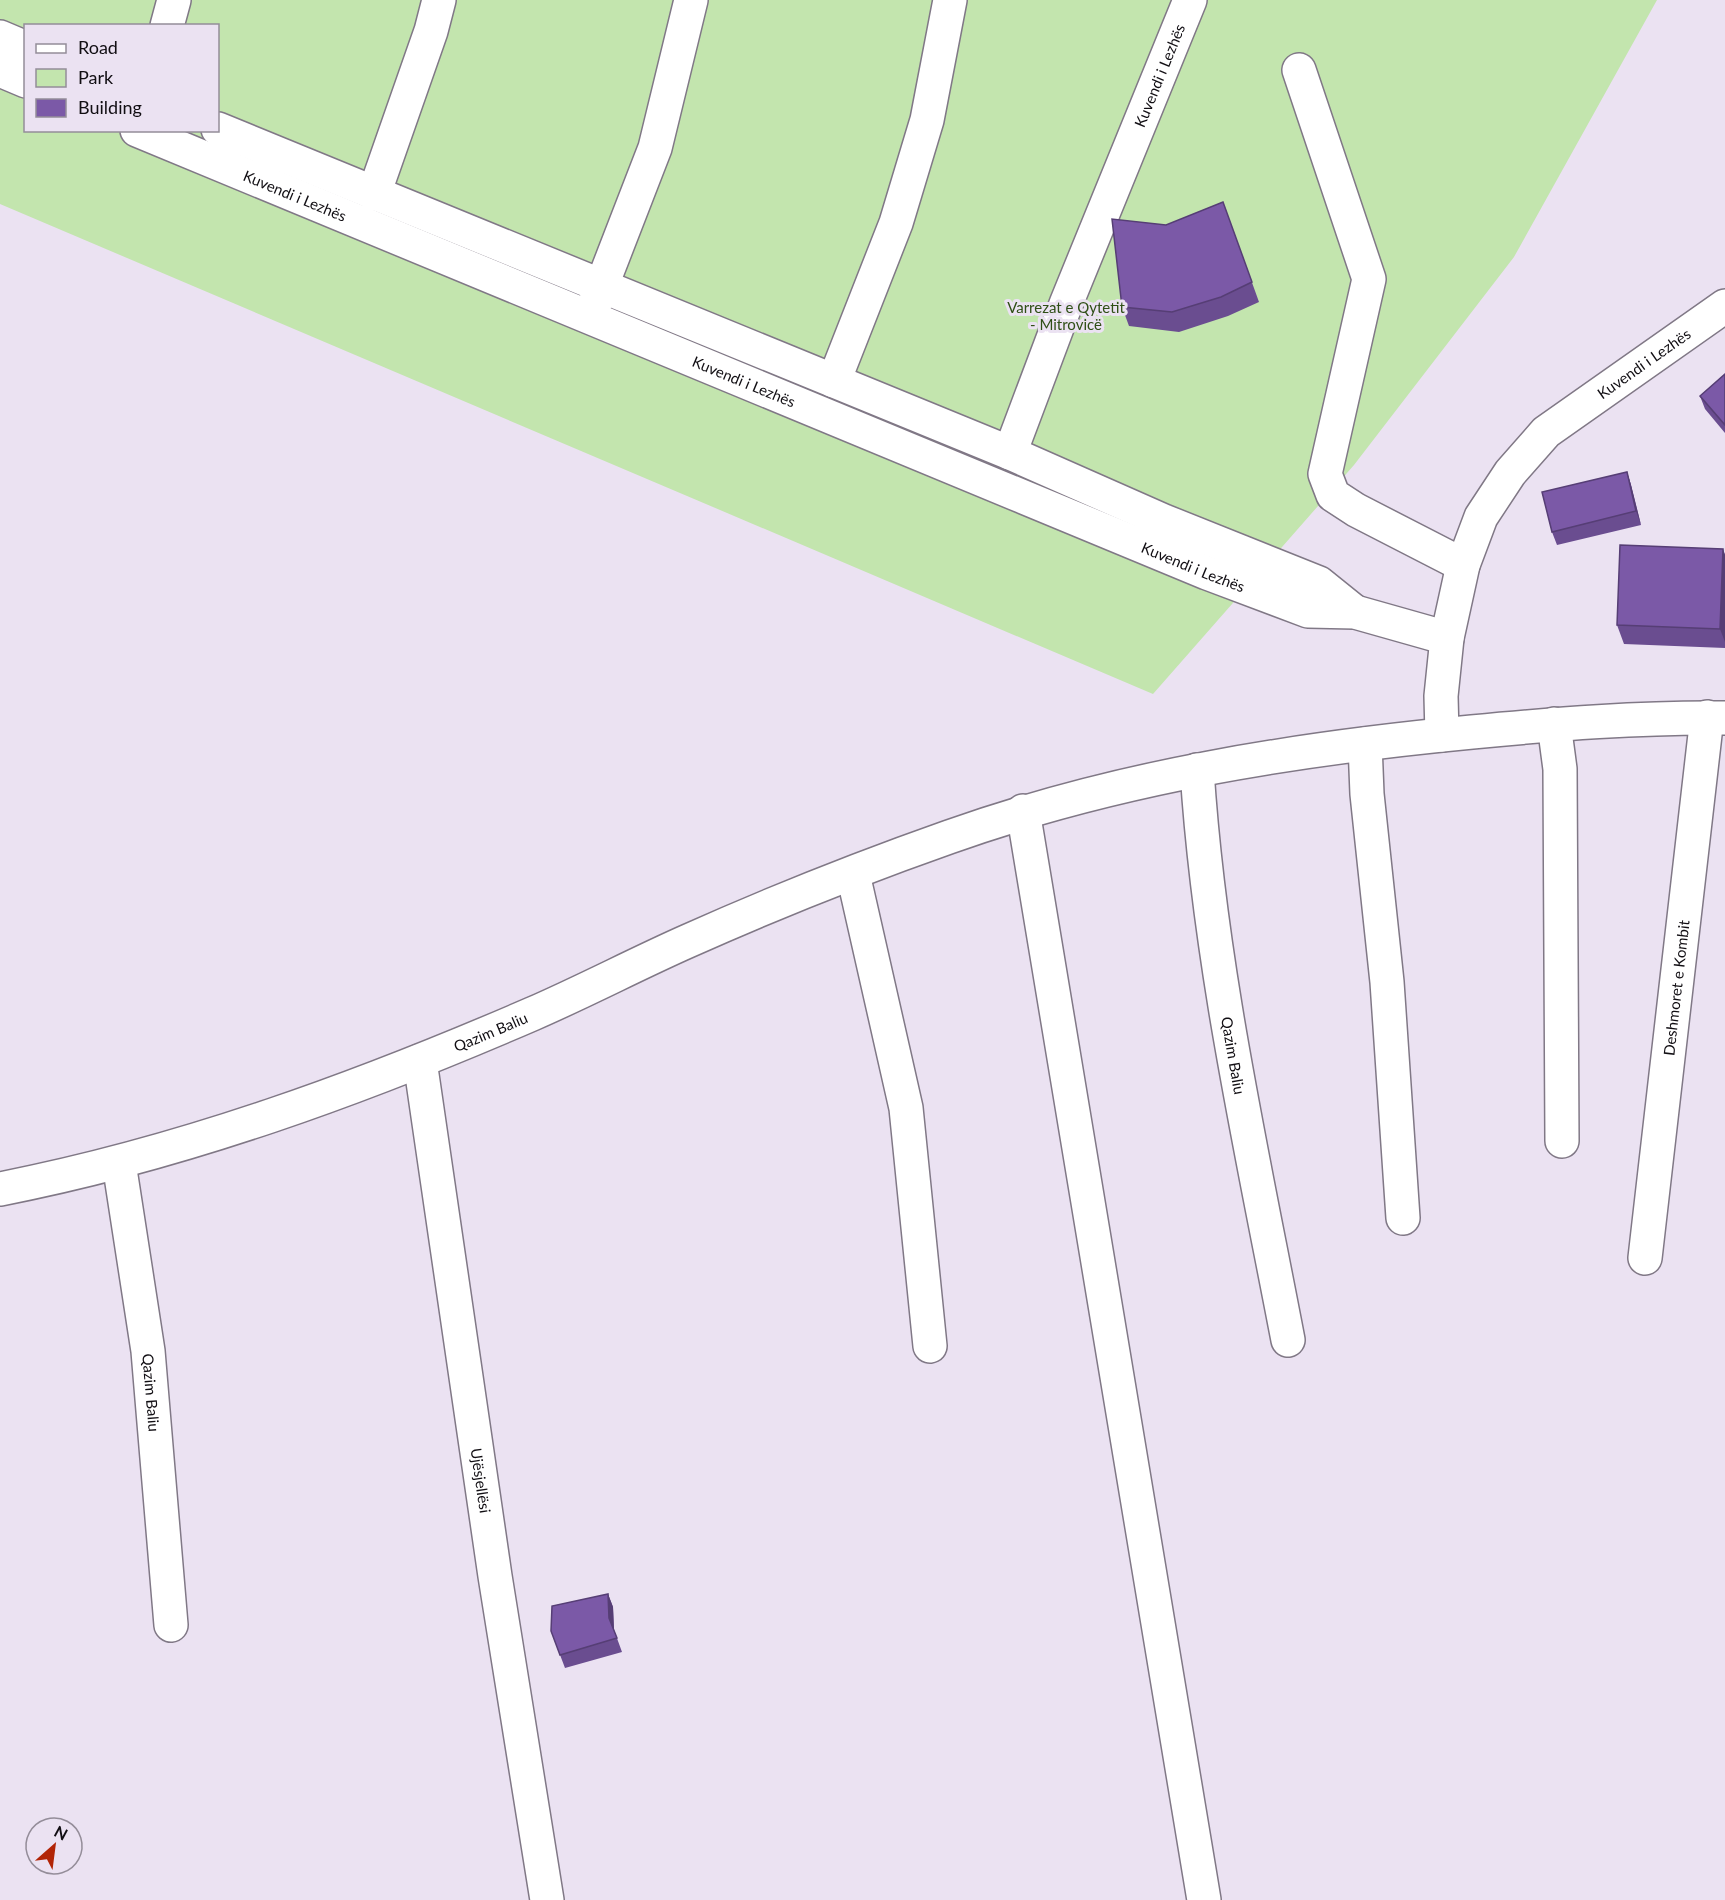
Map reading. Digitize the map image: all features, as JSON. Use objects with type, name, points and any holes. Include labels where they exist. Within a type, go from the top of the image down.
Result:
[{"type":"street","points":[[168,24],[174,0]]},
{"type":"street","points":[[374,194],[440,0]]},
{"type":"street","points":[[589,318],[656,148],[691,0]]},
{"type":"street","points":[[834,381],[896,223],[927,120],[950,0]]},
{"type":"street","name":"Kuvendi i Lezhës","points":[[1010,453],[1066,304],[1190,0]]},
{"type":"street","points":[[0,37],[24,47]]},
{"type":"street","points":[[0,70],[24,80]]},
{"type":"street","points":[[1299,70],[1369,279],[1325,474],[1333,495],[1356,510],[1463,565]]},
{"type":"street","name":"Kuvendi i Lezhës","points":[[219,129],[1010,453],[1164,521],[1319,584],[1354,612]]},
{"type":"street","name":"Kuvendi i Lezhës","points":[[142,132],[1217,577],[1308,611],[1354,612],[1446,638]]},
{"type":"street","name":"Kuvendi i Lezhës","points":[[1442,735],[1441,696],[1446,638],[1463,565],[1481,518],[1510,473],[1546,432],[1725,306]]},
{"type":"street","name":"Deshmoret e Kombit","points":[[1312,751],[1554,724],[1716,718],[1645,1258]]},
{"type":"street","points":[[1554,724],[1560,769],[1562,1141]]},
{"type":"street","points":[[1365,744],[1367,794],[1388,982],[1402,1218]]},
{"type":"street","name":"Qazim Baliu","points":[[0,1190],[119,1163],[232,1129],[420,1061],[536,1012],[690,940],[853,874],[1023,811],[1102,790],[1197,770],[1312,751]]},
{"type":"street","name":"Qazim Baliu","points":[[1197,770],[1212,909],[1243,1102],[1288,1340]]},
{"type":"street","points":[[1023,811],[1204,1900]]},
{"type":"street","points":[[853,874],[906,1108],[930,1346]]},
{"type":"street","name":"Ujësjellësi","points":[[420,1061],[520,1738],[547,1900]]},
{"type":"street","name":"Qazim Baliu","points":[[119,1163],[148,1351],[171,1625]]},
{"type":"green space","name":"Varrezat e Qytetit - Mitrovicë","points":[[0,0],[1657,0],[1514,257],[1354,465],[1153,694],[0,204]]},
{"type":"building","points":[[1223,202],[1252,282],[1221,297],[1172,312],[1122,307],[1112,219],[1166,225]]},
{"type":"building","points":[[1725,374],[1725,425],[1700,396]]},
{"type":"building","points":[[1627,472],[1636,511],[1552,532],[1542,492]]},
{"type":"building","points":[[1620,545],[1723,549],[1720,629],[1617,625]]},
{"type":"building","points":[[608,1594],[609,1618],[617,1638],[560,1655],[551,1631],[552,1606]]}]
